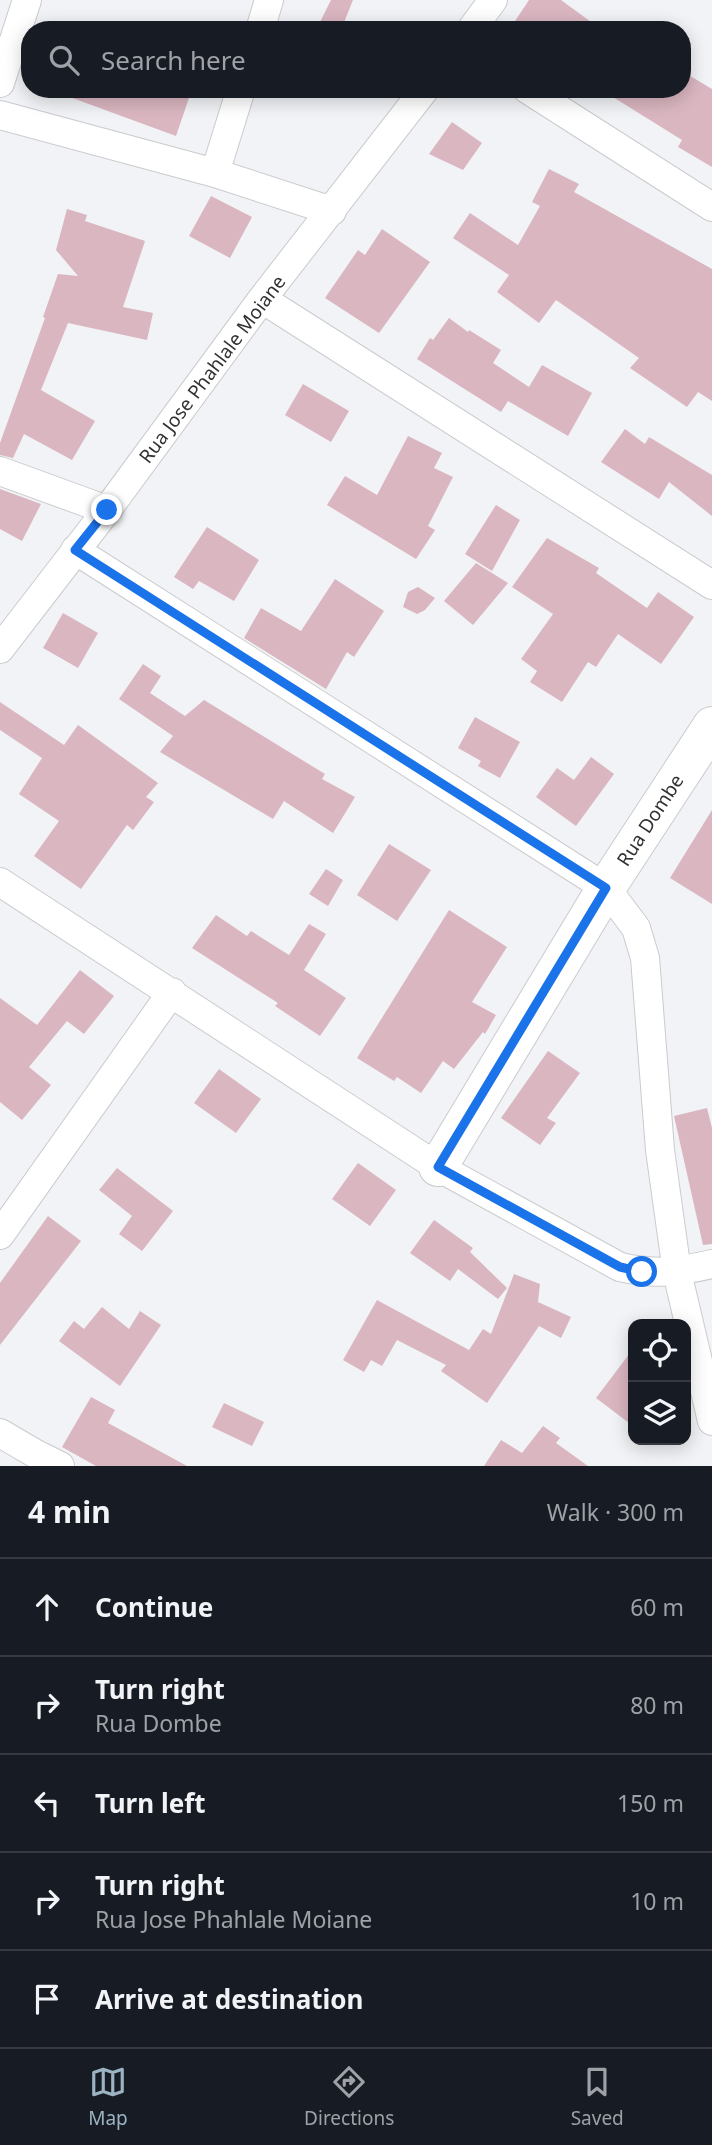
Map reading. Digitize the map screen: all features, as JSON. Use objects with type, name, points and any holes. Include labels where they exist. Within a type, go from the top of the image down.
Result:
[{"type":"street","points":[[0,83],[27,0]]},
{"type":"street","points":[[263,21],[269,0]]},
{"type":"street","points":[[478,21],[494,0]]},
{"type":"street","points":[[215,173],[238,98]]},
{"type":"street","name":"Rua Jose Phahlale Moiane","points":[[0,649],[107,510],[262,299],[418,98]]},
{"type":"street","points":[[541,98],[712,207]]},
{"type":"street","points":[[0,115],[215,173],[332,211]]},
{"type":"street","points":[[262,299],[712,585]]},
{"type":"street","points":[[0,471],[107,510]]},
{"type":"street","points":[[75,550],[606,888],[636,928],[645,958],[656,1116],[677,1272],[712,1421]]},
{"type":"street","name":"Rua Dombe","points":[[438,1167],[606,888],[712,726]]},
{"type":"street","points":[[0,882],[438,1167],[620,1267],[642,1272],[677,1272],[712,1264]]},
{"type":"street","points":[[0,1235],[172,992]]},
{"type":"street","points":[[0,1433],[60,1466]]},
{"type":"building","points":[[331,0],[353,0],[345,21],[320,21]]},
{"type":"building","points":[[529,0],[561,0],[590,21],[515,21]]},
{"type":"building","points":[[691,76],[712,89],[712,167],[678,147],[682,140],[614,98],[691,98]]},
{"type":"building","points":[[72,98],[189,98],[176,136]]},
{"type":"building","points":[[452,122],[482,143],[463,170],[429,154]]},
{"type":"building","points":[[549,169],[579,184],[574,192],[712,269],[712,401],[698,392],[687,407],[630,368],[639,358],[556,300],[539,323],[497,292],[509,275],[453,238],[470,213],[518,245],[540,206],[532,202]]},
{"type":"building","points":[[211,196],[252,217],[230,258],[189,236]]},
{"type":"building","points":[[67,209],[87,215],[85,221],[145,241],[123,307],[153,313],[147,340],[68,323],[41,390],[95,421],[72,460],[24,434],[13,458],[0,455],[0,443],[58,274],[78,276],[56,250]]},
{"type":"building","points":[[382,229],[430,262],[379,333],[325,298],[358,250],[365,255]]},
{"type":"building","points":[[449,318],[501,350],[493,363],[529,387],[542,365],[592,393],[568,436],[508,401],[501,412],[417,359],[430,338],[433,340]]},
{"type":"building","points":[[303,384],[349,411],[331,442],[285,415]]},
{"type":"building","points":[[625,429],[645,444],[649,437],[712,475],[712,516],[669,482],[659,499],[601,462]]},
{"type":"building","points":[[408,436],[442,453],[434,468],[453,477],[428,526],[435,530],[416,559],[327,505],[345,476],[377,495]]},
{"type":"building","points":[[0,489],[41,504],[22,541],[0,529]]},
{"type":"building","points":[[496,505],[520,520],[492,571],[465,554]]},
{"type":"building","points":[[207,527],[259,560],[234,601],[199,581],[193,589],[174,577]]},
{"type":"building","points":[[547,538],[599,568],[596,573],[647,608],[658,592],[694,617],[661,664],[618,634],[596,667],[588,662],[562,702],[530,682],[537,671],[521,659],[553,614],[512,587]]},
{"type":"building","points":[[476,563],[508,583],[473,625],[444,601]]},
{"type":"building","points":[[335,579],[384,611],[354,657],[347,652],[326,689],[244,638],[261,608],[301,631]]},
{"type":"building","points":[[418,587],[435,598],[425,610],[417,614],[403,607],[408,592]]},
{"type":"building","points":[[63,613],[98,633],[78,668],[43,648]]},
{"type":"building","points":[[143,664],[161,676],[150,693],[185,716],[204,700],[325,774],[322,779],[355,797],[333,833],[284,801],[273,819],[160,752],[173,736],[119,699]]},
{"type":"building","points":[[0,702],[64,745],[78,725],[158,783],[146,797],[154,802],[133,830],[127,825],[81,889],[34,856],[59,821],[19,794],[42,758],[0,730]]},
{"type":"building","points":[[475,717],[520,742],[500,778],[478,766],[481,761],[458,748]]},
{"type":"building","points":[[591,757],[614,774],[576,826],[536,797],[557,768],[574,780]]},
{"type":"building","points":[[712,810],[712,904],[670,878]]},
{"type":"building","points":[[389,844],[431,870],[397,921],[357,895]]},
{"type":"building","points":[[326,869],[343,880],[328,906],[309,894]]},
{"type":"building","points":[[449,910],[507,947],[472,1002],[496,1015],[485,1034],[483,1032],[454,1069],[443,1061],[421,1093],[397,1077],[394,1081],[357,1058]]},
{"type":"building","points":[[216,915],[247,936],[251,931],[289,955],[309,924],[326,934],[304,970],[346,998],[320,1036],[275,1006],[278,1003],[192,948]]},
{"type":"building","points":[[80,970],[114,996],[84,1034],[67,1021],[29,1067],[51,1085],[22,1120],[0,1102],[0,998],[37,1025]]},
{"type":"building","points":[[548,1051],[580,1073],[547,1118],[556,1123],[540,1145],[501,1118]]},
{"type":"building","points":[[219,1069],[261,1099],[236,1133],[194,1103]]},
{"type":"building","points":[[707,1108],[712,1128],[712,1244],[703,1245],[674,1116]]},
{"type":"building","points":[[358,1163],[396,1190],[370,1226],[332,1199]]},
{"type":"building","points":[[117,1168],[173,1211],[142,1251],[119,1234],[132,1216],[99,1190]]},
{"type":"building","points":[[48,1216],[81,1241],[0,1345],[0,1283]]},
{"type":"building","points":[[434,1220],[473,1248],[470,1252],[507,1288],[498,1299],[458,1269],[450,1281],[410,1253]]},
{"type":"building","points":[[514,1274],[540,1284],[538,1302],[571,1317],[561,1338],[539,1326],[487,1403],[441,1371],[446,1365],[397,1340],[382,1366],[371,1360],[364,1372],[343,1360],[377,1300],[469,1350],[483,1329],[491,1334]]},
{"type":"building","points":[[102,1307],[129,1329],[140,1311],[161,1325],[120,1386],[59,1341],[74,1321],[84,1329]]},
{"type":"building","points":[[628,1356],[628,1422],[596,1398]]},
{"type":"building","points":[[91,1397],[115,1410],[108,1423],[187,1466],[96,1466],[62,1447]]},
{"type":"building","points":[[224,1403],[264,1422],[252,1446],[212,1427]]},
{"type":"building","points":[[543,1426],[560,1438],[556,1443],[588,1466],[484,1466],[501,1440],[522,1453]]},
{"type":"route","points":[[107,510],[75,550],[606,888],[438,1167],[620,1267],[642,1272]]}]
